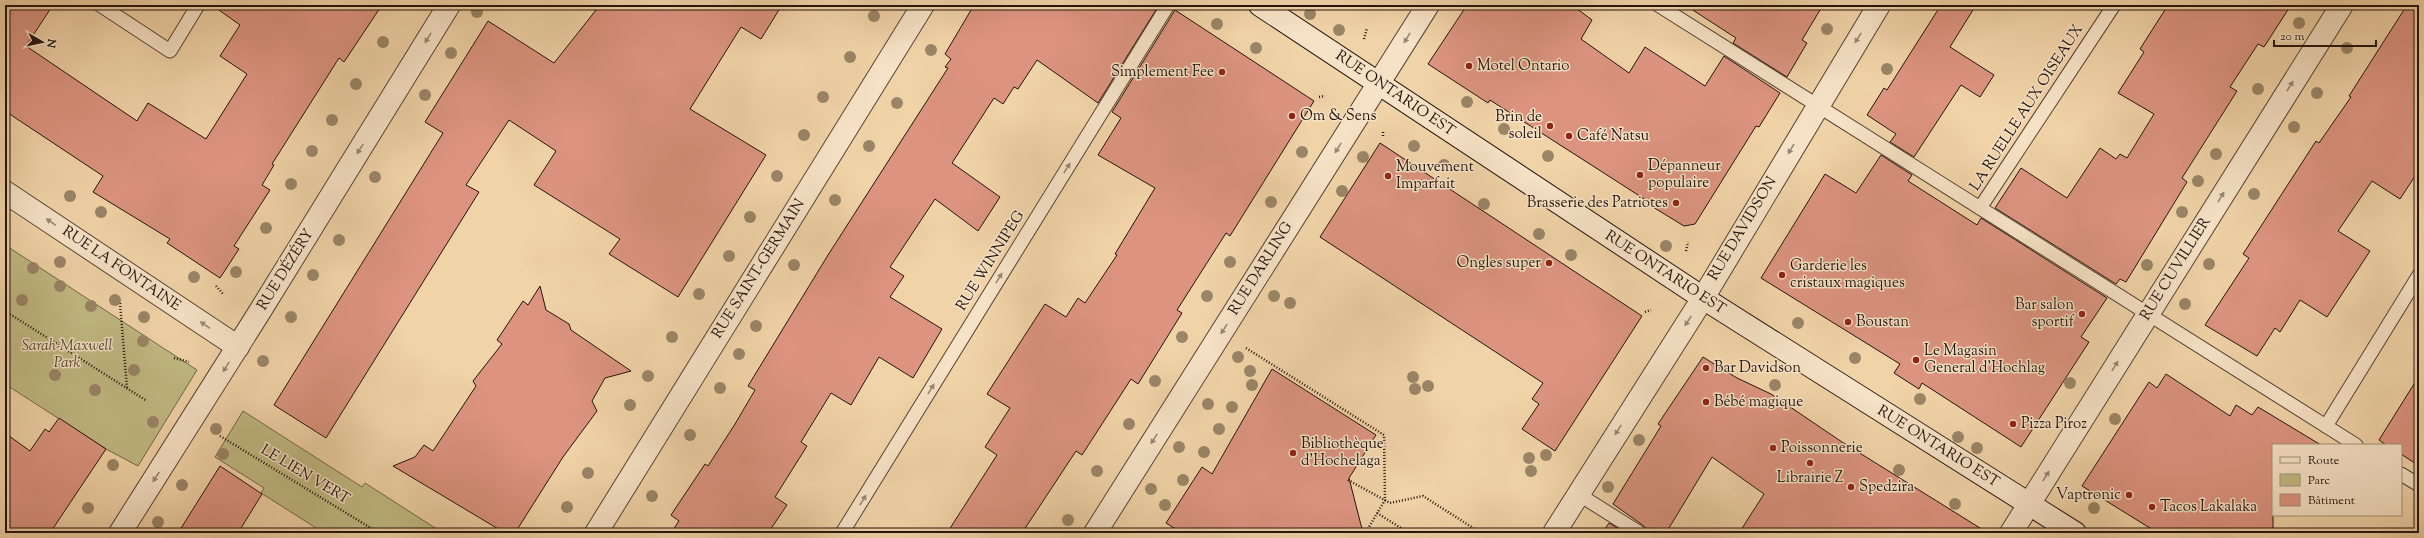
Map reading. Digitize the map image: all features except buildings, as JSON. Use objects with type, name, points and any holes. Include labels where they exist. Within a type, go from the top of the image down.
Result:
[{"type":"street","name":"RUE DÉZÉRY","points":[[120,533],[238,347],[449,5]]},
{"type":"street","name":"RUE SAINT-GERMAIN","points":[[596,533],[923,5]]},
{"type":"street","name":"RUE ONTARIO EST","points":[[1260,5],[1702,298],[2075,533]]},
{"type":"street","name":"RUE DARLING","points":[[1095,533],[1428,5]]},
{"type":"street","name":"RUE DAVIDSON","points":[[1554,533],[1702,298],[1817,105],[1879,5]]},
{"type":"street","name":"RUE CUVILLIER","points":[[2010,533],[2342,5]]},
{"type":"street","name":"RUE LA FONTAINE","points":[[5,192],[238,347]]},
{"type":"lane","points":[[100,5],[170,51],[198,5]]},
{"type":"lane","name":"RUE WINNIPEG","points":[[842,533],[1168,5]]},
{"type":"lane","points":[[1658,5],[2354,444]]},
{"type":"lane","name":"LA RUELLE AUX OISEAUX","points":[[1980,208],[2114,5]]},
{"type":"lane","points":[[2326,426],[2419,276]]},
{"type":"lane","points":[[2402,475],[2419,485]]},
{"type":"lane","points":[[1578,494],[1640,533]]},
{"type":"path","points":[[1363,41],[1367,28]]},
{"type":"path","points":[[1319,97],[1325,96]]},
{"type":"path","points":[[1686,251],[1688,242]]},
{"type":"path","points":[[216,286],[224,295]]},
{"type":"path","points":[[120,303],[127,388]]},
{"type":"path","points":[[1645,312],[1651,310]]},
{"type":"path","points":[[5,311],[147,400]]},
{"type":"path","points":[[1245,348],[1384,435],[1384,500],[1366,532]]},
{"type":"path","points":[[174,358],[189,362]]},
{"type":"path","name":"LE LIEN VERT","points":[[220,436],[379,533]]},
{"type":"path","points":[[1348,480],[1390,503],[1423,496],[1480,533]]},
{"type":"path","points":[[1377,513],[1409,533]]},
{"type":"green space","name":"Sarah-Maxwell Park","points":[[5,245],[197,370],[138,466],[106,449],[5,384]]},
{"type":"green space","points":[[243,411],[362,487],[365,483],[443,533],[324,533],[261,493],[264,488],[215,457]]},
{"type":"place","name":"Motel Ontario","points":[[1469,66]]},
{"type":"place","name":"Simplement Fee","points":[[1222,72]]},
{"type":"place","name":"Om & Sens","points":[[1292,116]]},
{"type":"place","name":"Brin de soleil","points":[[1550,126]]},
{"type":"place","name":"Café Natsu","points":[[1569,136]]},
{"type":"place","name":"Dépanneur populaire","points":[[1640,175]]},
{"type":"place","name":"Mouvement Imparfait","points":[[1388,176]]},
{"type":"place","name":"Brasserie des Patriotes","points":[[1676,203]]},
{"type":"place","name":"Ongles super","points":[[1549,263]]},
{"type":"place","name":"Garderie les cristaux magiques","points":[[1782,275]]},
{"type":"place","name":"Bar salon sportif","points":[[2082,314]]},
{"type":"place","name":"Boustan","points":[[1848,322]]},
{"type":"place","name":"Le Magasin General d'Hochlag","points":[[1916,360]]},
{"type":"place","name":"Bar Davidson","points":[[1706,368]]},
{"type":"place","name":"Bébé magique","points":[[1706,402]]},
{"type":"place","name":"Pizza Piroz","points":[[2013,424]]},
{"type":"place","name":"Poissonnerie","points":[[1773,448]]},
{"type":"place","name":"Bibliothèque d'Hochelaga","points":[[1293,453]]},
{"type":"place","name":"Librairie Z","points":[[1810,463]]},
{"type":"place","name":"Spedzira","points":[[1851,487]]},
{"type":"place","name":"Vaptronic","points":[[2129,495]]},
{"type":"place","name":"Tacos Lakalaka","points":[[2152,507]]}]
